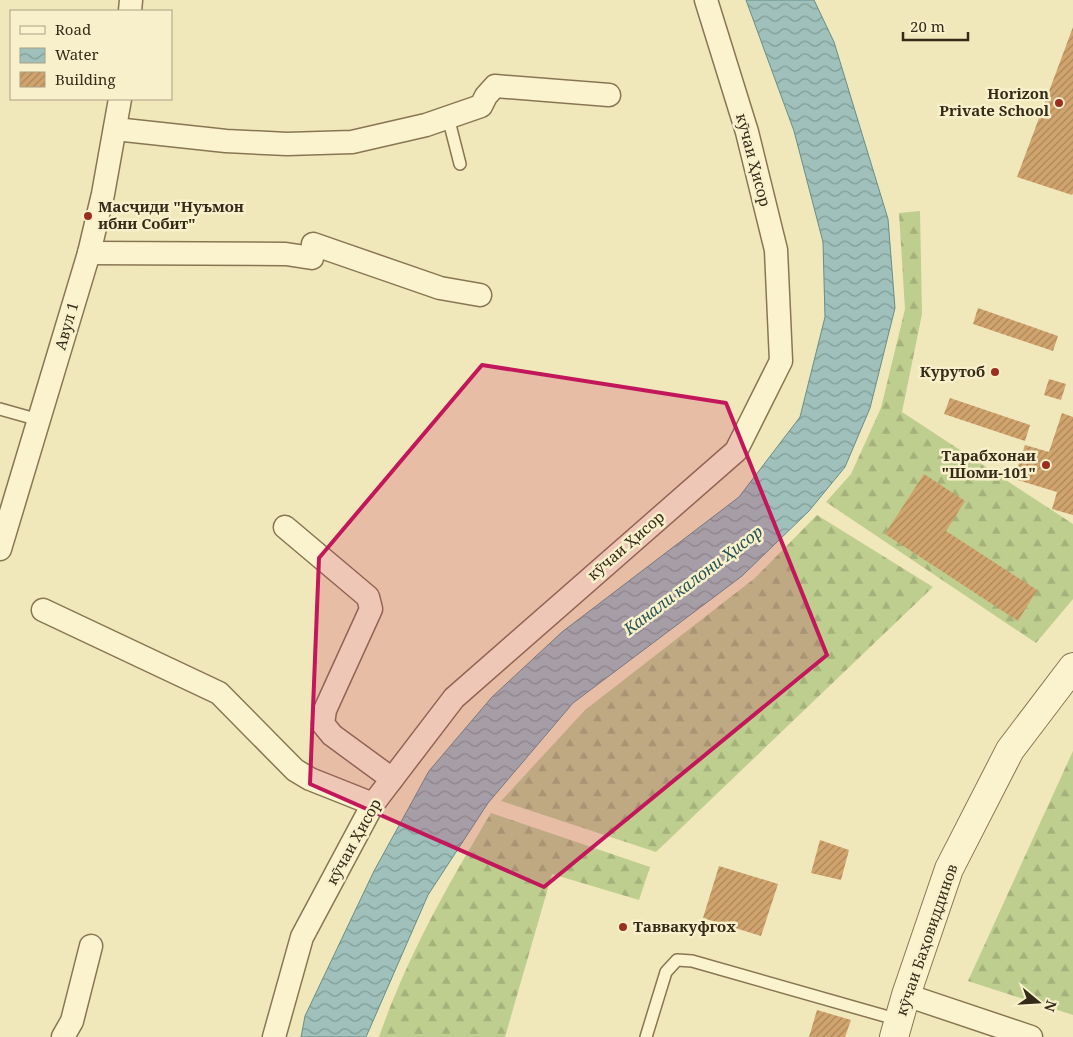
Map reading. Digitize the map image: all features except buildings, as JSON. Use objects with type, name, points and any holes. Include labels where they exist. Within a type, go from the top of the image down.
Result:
[{"type":"street","name":"кӯчаи Ҳисор","points":[[274,1037],[302,937],[373,804],[454,698],[736,451],[781,361],[776,250],[747,132],[706,0]]},
{"type":"street","points":[[115,129],[226,142],[286,144],[352,142],[426,125],[481,106],[495,86],[609,95]]},
{"type":"street","name":"Авул 1","points":[[0,549],[88,253],[120,100]]},
{"type":"street","points":[[88,253],[286,254],[312,258],[313,244],[440,288],[480,295]]},
{"type":"street","points":[[285,527],[368,597],[371,609],[325,710],[323,724],[332,735],[392,779]]},
{"type":"street","points":[[43,610],[219,693],[295,770],[310,779],[373,804]]},
{"type":"street","name":"кӯчаи Баҳовиддинов","points":[[900,1018],[949,869],[1010,750],[1073,667]]},
{"type":"street","points":[[63,1037],[72,1021],[91,946]]},
{"type":"street","points":[[900,1018],[1031,1037]]},
{"type":"lane","points":[[448,117],[460,164]]},
{"type":"lane","points":[[0,409],[39,420]]},
{"type":"lane","points":[[646,1037],[666,972],[677,960],[692,961],[900,1018]]},
{"type":"highlighted area","points":[[482,365],[726,403],[827,655],[544,887],[310,784],[319,558]]},
{"type":"green space","points":[[920,211],[922,314],[902,412],[1073,524],[1073,599],[1036,643],[826,502],[851,474],[881,408],[905,309],[899,213]]},
{"type":"green space","points":[[817,515],[933,587],[656,852],[501,801],[585,710],[755,578]]},
{"type":"green space","points":[[1073,751],[1073,1015],[968,981]]},
{"type":"green space","points":[[491,813],[650,867],[639,900],[552,874],[505,1037],[379,1037],[402,979],[429,922]]},
{"type":"water","name":"Канали калони Ҳисор","points":[[746,0],[814,0],[834,42],[888,219],[895,308],[870,408],[845,467],[809,511],[742,576],[573,703],[488,803],[428,895],[366,1037],[301,1037],[305,1016],[374,871],[429,771],[492,697],[562,632],[739,497],[800,417],[825,317],[823,242],[794,131]]},
{"type":"place","name":"Horizon Private School","points":[[1059,103]]},
{"type":"place","name":"Масҷиди \"Нуъмон ибни Собит\"","points":[[88,216]]},
{"type":"place","name":"Курутоб","points":[[995,372]]},
{"type":"place","name":"Тарабхонаи \"Шоми-101\"","points":[[1046,465]]},
{"type":"place","name":"Таввакуфгох","points":[[623,927]]}]
